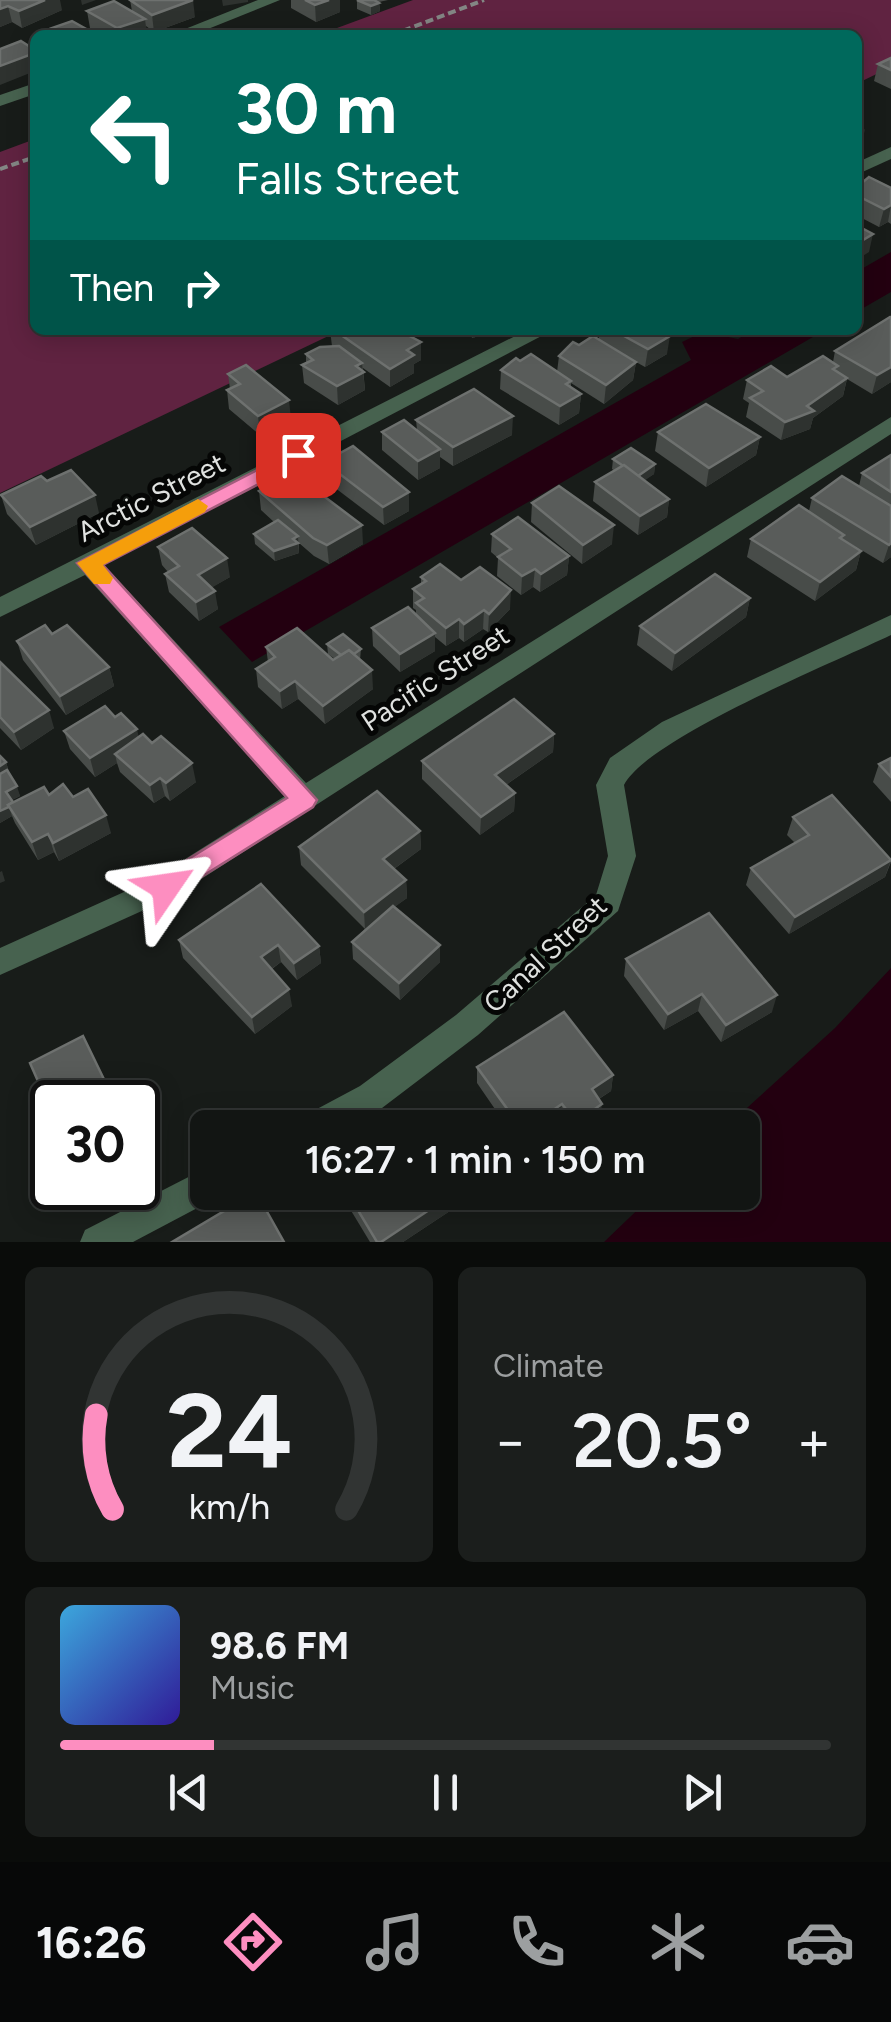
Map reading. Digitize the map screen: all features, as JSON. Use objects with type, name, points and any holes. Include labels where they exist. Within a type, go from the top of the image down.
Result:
[{"type":"street","points":[[191,30],[272,0]]},
{"type":"street","points":[[0,101],[30,90]]},
{"type":"street","points":[[862,167],[891,152]]},
{"type":"street","name":"Arctic Street","points":[[0,608],[533,335]]},
{"type":"street","name":"Pacific Street","points":[[0,962],[166,887],[891,424]]},
{"type":"street","points":[[88,563],[304,800]]},
{"type":"street","name":"Canal Street","points":[[347,1110],[371,1097],[468,1025],[608,902],[622,856],[610,785],[620,766],[636,751],[672,729],[891,624]]},
{"type":"street","points":[[97,1242],[190,1193]]},
{"type":"path","points":[[405,30],[484,0]]},
{"type":"path","points":[[0,169],[30,159]]},
{"type":"shaded area","points":[[413,0],[891,0],[891,67],[862,81],[862,30],[332,30]]},
{"type":"shaded area","points":[[30,141],[30,335],[331,335],[0,493],[0,152]]},
{"type":"shaded area","points":[[891,252],[891,292],[862,309],[862,269]]},
{"type":"shaded area","points":[[697,335],[738,339],[745,335],[816,335],[252,662],[219,627],[691,360],[682,342]]},
{"type":"shaded area","points":[[891,968],[891,1242],[604,1242],[637,1210],[760,1210],[760,1110],[745,1110],[835,1028]]},
{"type":"building","points":[[0,0],[45,0],[19,11],[8,6],[0,9]]},
{"type":"building","points":[[130,0],[193,0],[152,15]]},
{"type":"building","points":[[357,0],[374,0],[379,3],[371,6]]},
{"type":"building","points":[[114,1],[145,19],[117,28],[87,11]]},
{"type":"building","points":[[72,21],[88,30],[55,30],[52,28]]},
{"type":"building","points":[[21,41],[30,47],[30,55],[0,66],[0,49]]},
{"type":"building","points":[[891,58],[891,70],[878,64]]},
{"type":"building","points":[[869,177],[891,188],[891,205],[884,209],[862,198],[862,183]]},
{"type":"building","points":[[862,228],[873,234],[862,241]]},
{"type":"building","points":[[891,318],[891,367],[877,375],[835,351]]},
{"type":"building","points":[[341,335],[408,335],[421,342],[407,350],[414,355],[390,369]]},
{"type":"building","points":[[622,335],[670,336],[648,349]]},
{"type":"building","points":[[593,336],[636,362],[606,385],[559,356],[573,342],[579,345]]},
{"type":"building","points":[[339,346],[362,363],[356,366],[364,372],[337,386],[302,365],[313,360],[306,354],[320,347]]},
{"type":"building","points":[[531,354],[571,381],[566,384],[581,394],[560,406],[501,370],[516,358],[520,361]]},
{"type":"building","points":[[823,356],[847,378],[807,406],[814,411],[785,422],[750,398],[763,391],[747,380],[771,366],[787,377]]},
{"type":"building","points":[[246,365],[289,400],[258,416],[227,390],[240,384],[228,374]]},
{"type":"building","points":[[474,389],[513,416],[453,447],[416,420]]},
{"type":"building","points":[[706,404],[760,437],[709,468],[658,432]]},
{"type":"building","points":[[404,420],[440,449],[418,461],[382,432]]},
{"type":"building","points":[[353,446],[409,492],[383,507],[324,462]]},
{"type":"building","points":[[631,448],[655,464],[638,476],[613,459]]},
{"type":"building","points":[[891,455],[891,492],[862,473]]},
{"type":"building","points":[[624,465],[669,499],[640,516],[595,482]]},
{"type":"building","points":[[71,470],[95,495],[30,527],[1,495],[41,476],[47,481]]},
{"type":"building","points":[[293,473],[362,525],[327,545],[313,538],[259,491]]},
{"type":"building","points":[[842,476],[891,506],[889,545],[812,498]]},
{"type":"building","points":[[559,486],[614,525],[583,545],[532,503]]},
{"type":"building","points":[[799,505],[861,551],[820,582],[751,539]]},
{"type":"building","points":[[518,517],[569,556],[541,574],[535,569],[522,576],[498,557],[511,549],[492,534]]},
{"type":"building","points":[[278,520],[298,536],[293,539],[298,543],[274,551],[254,534]]},
{"type":"building","points":[[192,528],[227,558],[198,575],[215,591],[196,602],[165,574],[179,566],[158,547]]},
{"type":"building","points":[[440,564],[461,580],[480,567],[511,590],[489,614],[484,610],[464,624],[459,619],[446,628],[416,603],[424,598],[413,589],[426,581],[421,577]]},
{"type":"building","points":[[715,574],[750,598],[675,653],[640,626]]},
{"type":"building","points":[[408,607],[435,633],[400,654],[372,628]]},
{"type":"building","points":[[45,625],[52,634],[67,625],[109,667],[60,696],[17,641]]},
{"type":"building","points":[[297,628],[333,660],[349,650],[372,670],[323,706],[295,681],[280,691],[256,669],[275,657],[266,647]]},
{"type":"building","points":[[343,634],[361,649],[341,655],[327,644]]},
{"type":"building","points":[[0,662],[49,710],[14,732],[0,717]]},
{"type":"building","points":[[514,699],[554,734],[495,775],[515,793],[481,817],[422,761]]},
{"type":"building","points":[[105,706],[115,717],[121,713],[137,729],[90,758],[64,731]]},
{"type":"building","points":[[143,734],[152,743],[161,736],[192,763],[166,783],[160,778],[150,785],[115,754]]},
{"type":"building","points":[[891,758],[891,777],[879,764]]},
{"type":"building","points":[[7,770],[17,786],[6,792],[13,802],[0,811],[0,774]]},
{"type":"building","points":[[63,784],[73,797],[88,789],[106,815],[53,843],[48,834],[32,842],[8,805],[44,787],[49,795]]},
{"type":"building","points":[[377,791],[420,831],[383,859],[406,880],[364,912],[299,847]]},
{"type":"building","points":[[832,795],[891,860],[795,917],[751,868],[809,835],[793,817]]},
{"type":"building","points":[[261,884],[319,946],[294,963],[278,945],[261,957],[289,989],[252,1017],[179,940]]},
{"type":"building","points":[[393,906],[440,945],[399,983],[352,942]]},
{"type":"building","points":[[709,913],[777,995],[726,1025],[702,994],[668,1014],[626,959]]},
{"type":"building","points":[[564,1012],[613,1075],[592,1089],[602,1104],[593,1110],[567,1110],[562,1104],[553,1110],[508,1110],[477,1067]]},
{"type":"building","points":[[83,1036],[104,1080],[37,1080],[30,1063]]},
{"type":"building","points":[[226,1210],[266,1210],[284,1242],[172,1242]]},
{"type":"building","points":[[358,1210],[429,1210],[381,1242],[377,1242]]},
{"type":"slow traffic","points":[[102,578],[88,563],[198,506]]},
{"type":"route","points":[[166,887],[304,800],[88,563],[298,455]]}]
